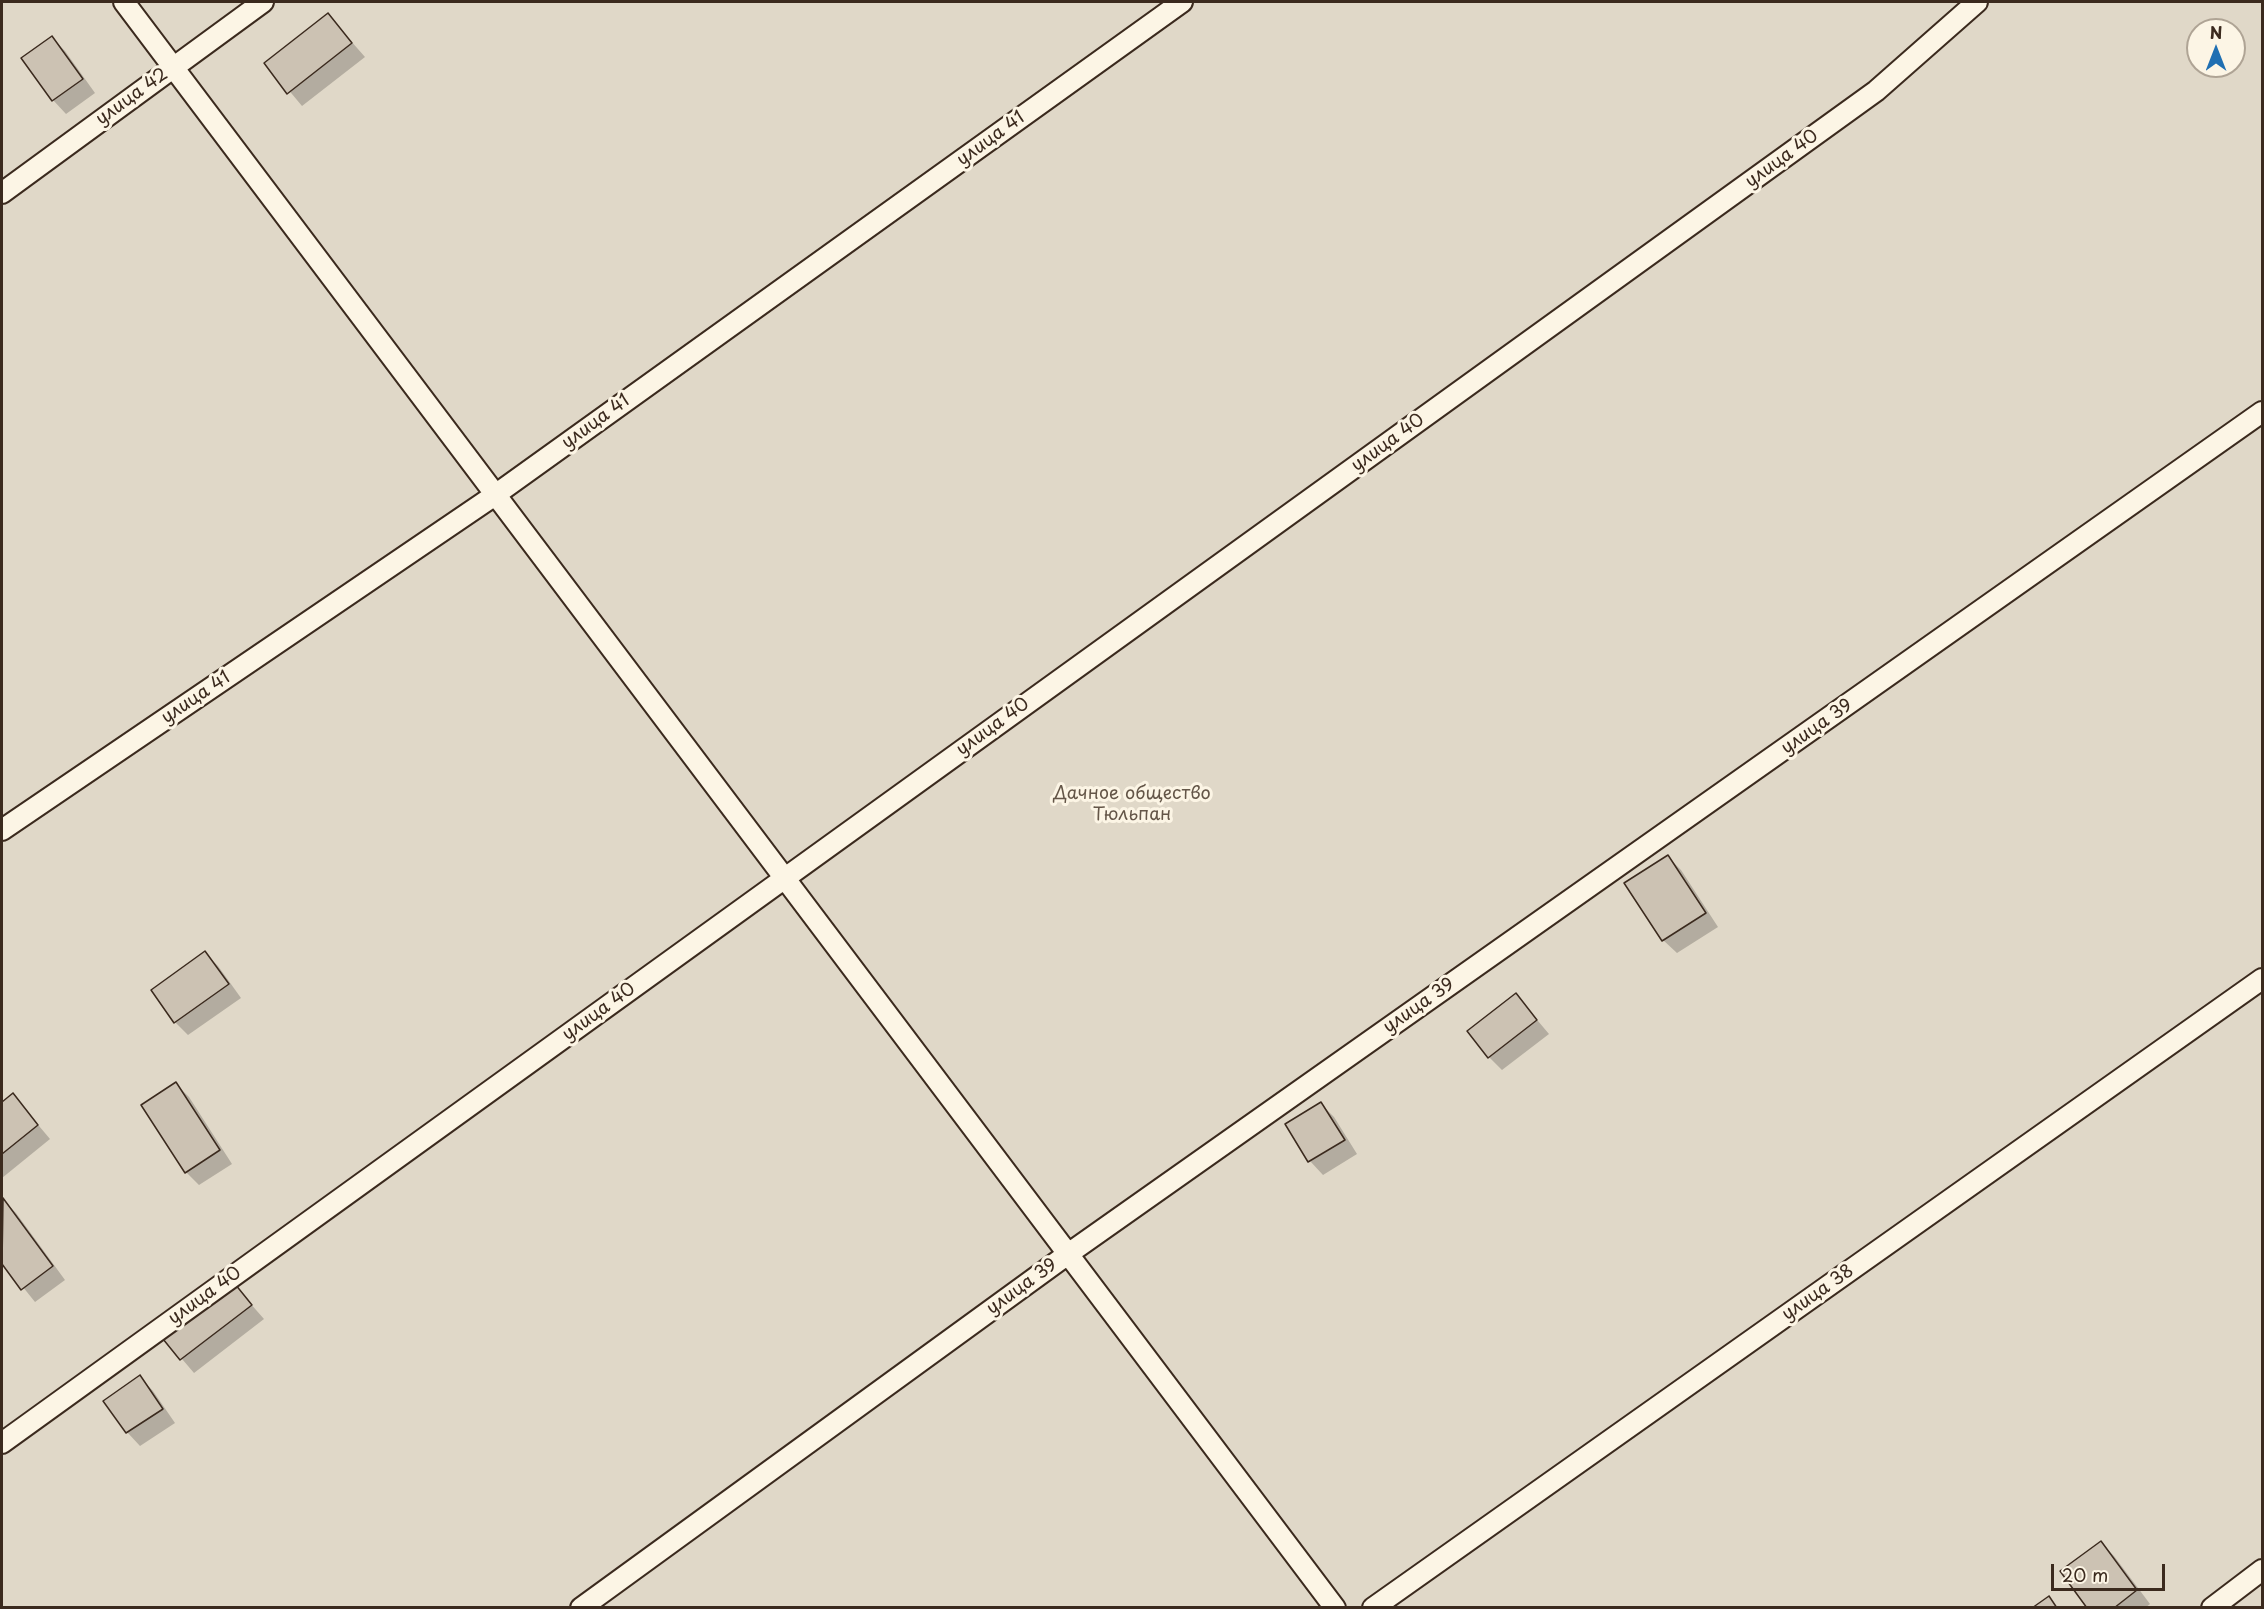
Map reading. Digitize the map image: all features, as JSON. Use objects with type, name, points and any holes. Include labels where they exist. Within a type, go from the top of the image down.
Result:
[{"type":"lane","points":[[124,2],[1335,1608]]},
{"type":"lane","name":"улица 42","points":[[2,193],[263,2]]},
{"type":"lane","name":"улица 41","points":[[2,830],[495,495],[1182,2]]},
{"type":"lane","name":"улица 40","points":[[2,1443],[1876,91],[1977,2]]},
{"type":"lane","name":"улица 39","points":[[581,1608],[1068,1254],[2262,412]]},
{"type":"lane","name":"улица 38","points":[[1373,1608],[2262,979]]},
{"type":"lane","points":[[2212,1608],[2262,1570]]},
{"type":"green space","name":"Дачное общество Тюльпан","points":[[2,2],[2262,2],[2262,1607],[2,1607]]},
{"type":"building","points":[[328,13],[352,43],[287,94],[264,63]]},
{"type":"building","points":[[52,36],[83,79],[52,101],[21,58]]},
{"type":"building","points":[[1668,855],[1706,913],[1662,941],[1624,883]]},
{"type":"building","points":[[205,951],[229,984],[174,1023],[151,990]]},
{"type":"building","points":[[1516,993],[1537,1020],[1488,1058],[1467,1031]]},
{"type":"building","points":[[176,1082],[220,1150],[185,1173],[141,1105]]},
{"type":"building","points":[[13,1093],[38,1125],[2,1154],[2,1102]]},
{"type":"building","points":[[1321,1102],[1345,1140],[1308,1162],[1285,1124]]},
{"type":"building","points":[[3,1198],[53,1266],[21,1290],[2,1264]]},
{"type":"building","points":[[235,1284],[252,1305],[180,1360],[163,1339]]},
{"type":"building","points":[[140,1375],[163,1409],[126,1433],[103,1401]]},
{"type":"building","points":[[2101,1541],[2137,1590],[2114,1608],[2087,1608],[2060,1571]]},
{"type":"building","points":[[2049,1596],[2057,1608],[2032,1608]]}]
